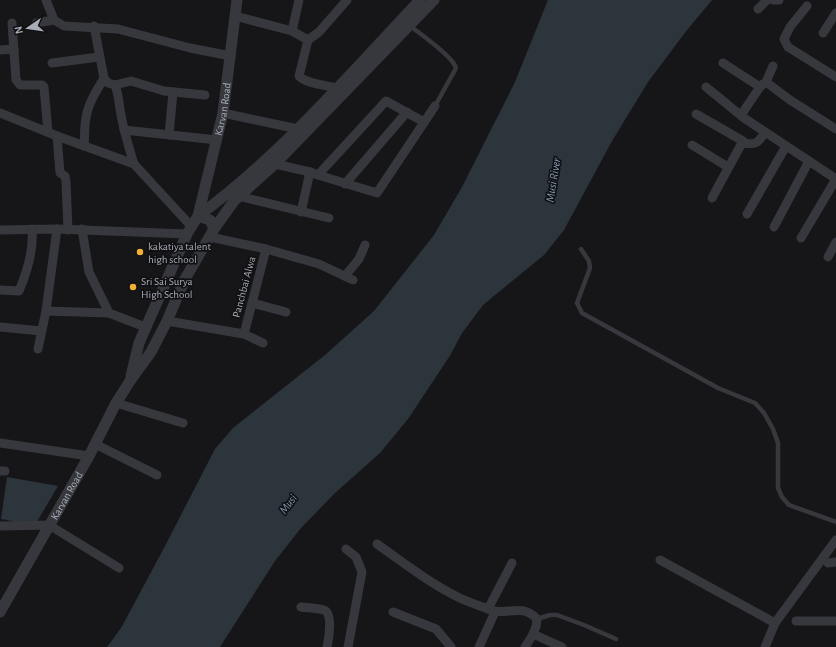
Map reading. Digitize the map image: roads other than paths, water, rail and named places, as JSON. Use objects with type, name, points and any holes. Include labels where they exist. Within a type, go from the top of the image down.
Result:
[{"type":"street","points":[[46,0],[54,20],[64,26],[118,28],[190,48],[231,56]]},
{"type":"street","name":"Karvan Road","points":[[132,378],[131,376],[139,342],[145,327],[189,230],[198,216],[224,113],[237,0]]},
{"type":"street","points":[[292,31],[299,0]]},
{"type":"street","points":[[336,88],[308,82],[302,80],[299,76],[308,40],[319,32],[347,0]]},
{"type":"street","points":[[198,216],[229,193],[298,129],[420,0]]},
{"type":"street","name":"Karvan Road","points":[[0,610],[89,456],[116,403],[151,352],[167,321],[185,279],[212,233],[234,200],[275,164],[434,0]]},
{"type":"street","points":[[758,9],[766,0]]},
{"type":"street","points":[[773,0],[779,0]]},
{"type":"street","points":[[807,6],[790,27],[784,39],[788,47],[836,77]]},
{"type":"street","points":[[822,33],[836,13]]},
{"type":"street","points":[[236,16],[292,31],[308,40]]},
{"type":"street","points":[[36,23],[54,20]]},
{"type":"street","points":[[12,23],[18,83],[20,85],[42,85],[44,87],[48,132]]},
{"type":"street","points":[[94,26],[104,78],[108,83],[115,85],[131,81],[164,91],[205,95]]},
{"type":"street","points":[[0,50],[14,49]]},
{"type":"street","points":[[52,63],[99,57]]},
{"type":"street","points":[[723,63],[790,100],[836,129]]},
{"type":"street","points":[[741,115],[763,85],[773,66]]},
{"type":"street","points":[[84,146],[87,110],[104,78]]},
{"type":"street","points":[[115,85],[118,92],[118,103],[124,130],[134,164],[189,230]]},
{"type":"street","points":[[706,87],[741,115],[836,179],[801,238]]},
{"type":"street","points":[[169,135],[172,92]]},
{"type":"street","points":[[301,212],[314,174],[386,101],[424,122]]},
{"type":"street","points":[[275,164],[377,193],[435,106]]},
{"type":"street","points":[[346,184],[407,112]]},
{"type":"street","points":[[0,113],[57,136],[134,164]]},
{"type":"street","points":[[224,113],[298,129]]},
{"type":"street","points":[[696,114],[743,141],[742,143]]},
{"type":"street","points":[[124,130],[217,140]]},
{"type":"street","points":[[742,143],[753,144],[761,140],[766,132]]},
{"type":"street","points":[[57,136],[60,173],[65,176],[66,181],[68,230]]},
{"type":"street","points":[[712,198],[742,143]]},
{"type":"street","points":[[692,145],[728,167]]},
{"type":"street","points":[[747,214],[786,146]]},
{"type":"street","points":[[774,226],[809,162]]},
{"type":"street","points":[[238,196],[329,218]]},
{"type":"street","points":[[198,216],[210,220],[212,233]]},
{"type":"street","points":[[0,290],[19,292],[29,263],[32,244],[32,229]]},
{"type":"street","points":[[38,349],[46,311],[57,229]]},
{"type":"street","points":[[0,230],[189,230]]},
{"type":"street","points":[[82,230],[89,272],[109,313]]},
{"type":"street","name":"Panchbai Alwa","points":[[167,321],[244,334],[266,248],[212,233]]},
{"type":"street","points":[[828,257],[836,242]]},
{"type":"street","points":[[266,248],[319,264],[349,278],[365,246]]},
{"type":"street","points":[[252,303],[286,312]]},
{"type":"street","points":[[46,311],[109,313],[145,327]]},
{"type":"street","points":[[0,327],[41,331]]},
{"type":"street","points":[[244,334],[263,343]]},
{"type":"street","points":[[116,403],[183,423]]},
{"type":"street","points":[[0,442],[89,456]]},
{"type":"street","points":[[95,444],[157,475]]},
{"type":"street","points":[[0,526],[49,525],[119,568]]},
{"type":"street","points":[[765,647],[776,623],[836,540]]},
{"type":"street","points":[[377,544],[438,585],[462,599],[492,611],[527,611],[537,619],[537,624],[525,647]]},
{"type":"street","points":[[346,549],[356,557],[362,572],[348,647]]},
{"type":"street","points":[[660,560],[776,623]]},
{"type":"street","points":[[479,647],[512,563]]},
{"type":"street","points":[[301,607],[325,610],[328,613],[329,627],[327,647]]},
{"type":"street","points":[[393,612],[436,629],[451,647]]},
{"type":"street","points":[[796,621],[836,621]]},
{"type":"street","points":[[533,634],[562,647]]},
{"type":"lane","points":[[409,25],[456,66],[435,106]]},
{"type":"lane","points":[[581,250],[589,260],[590,268],[577,303],[582,313],[718,388],[755,403],[764,413],[773,429],[778,443],[778,488],[782,497],[789,504],[836,522]]},
{"type":"lane","points":[[537,619],[557,615],[616,639]]},
{"type":"water","points":[[548,0],[712,0],[687,30],[648,82],[612,141],[564,230],[544,255],[483,305],[462,333],[451,354],[408,419],[380,453],[335,493],[301,528],[275,561],[220,647],[107,647],[121,628],[215,449],[233,428],[325,355],[374,311],[434,235],[462,187],[515,82]]},
{"type":"water","points":[[7,477],[58,486],[35,525],[1,519]]},
{"type":"place","name":"kakatiya talent high school","points":[[140,252]]},
{"type":"place","name":"Sri Sai Surya High School","points":[[133,287]]},
{"type":"water label","name":"Musi River","points":[[553,180]]},
{"type":"water label","name":"Musi","points":[[288,504]]}]
